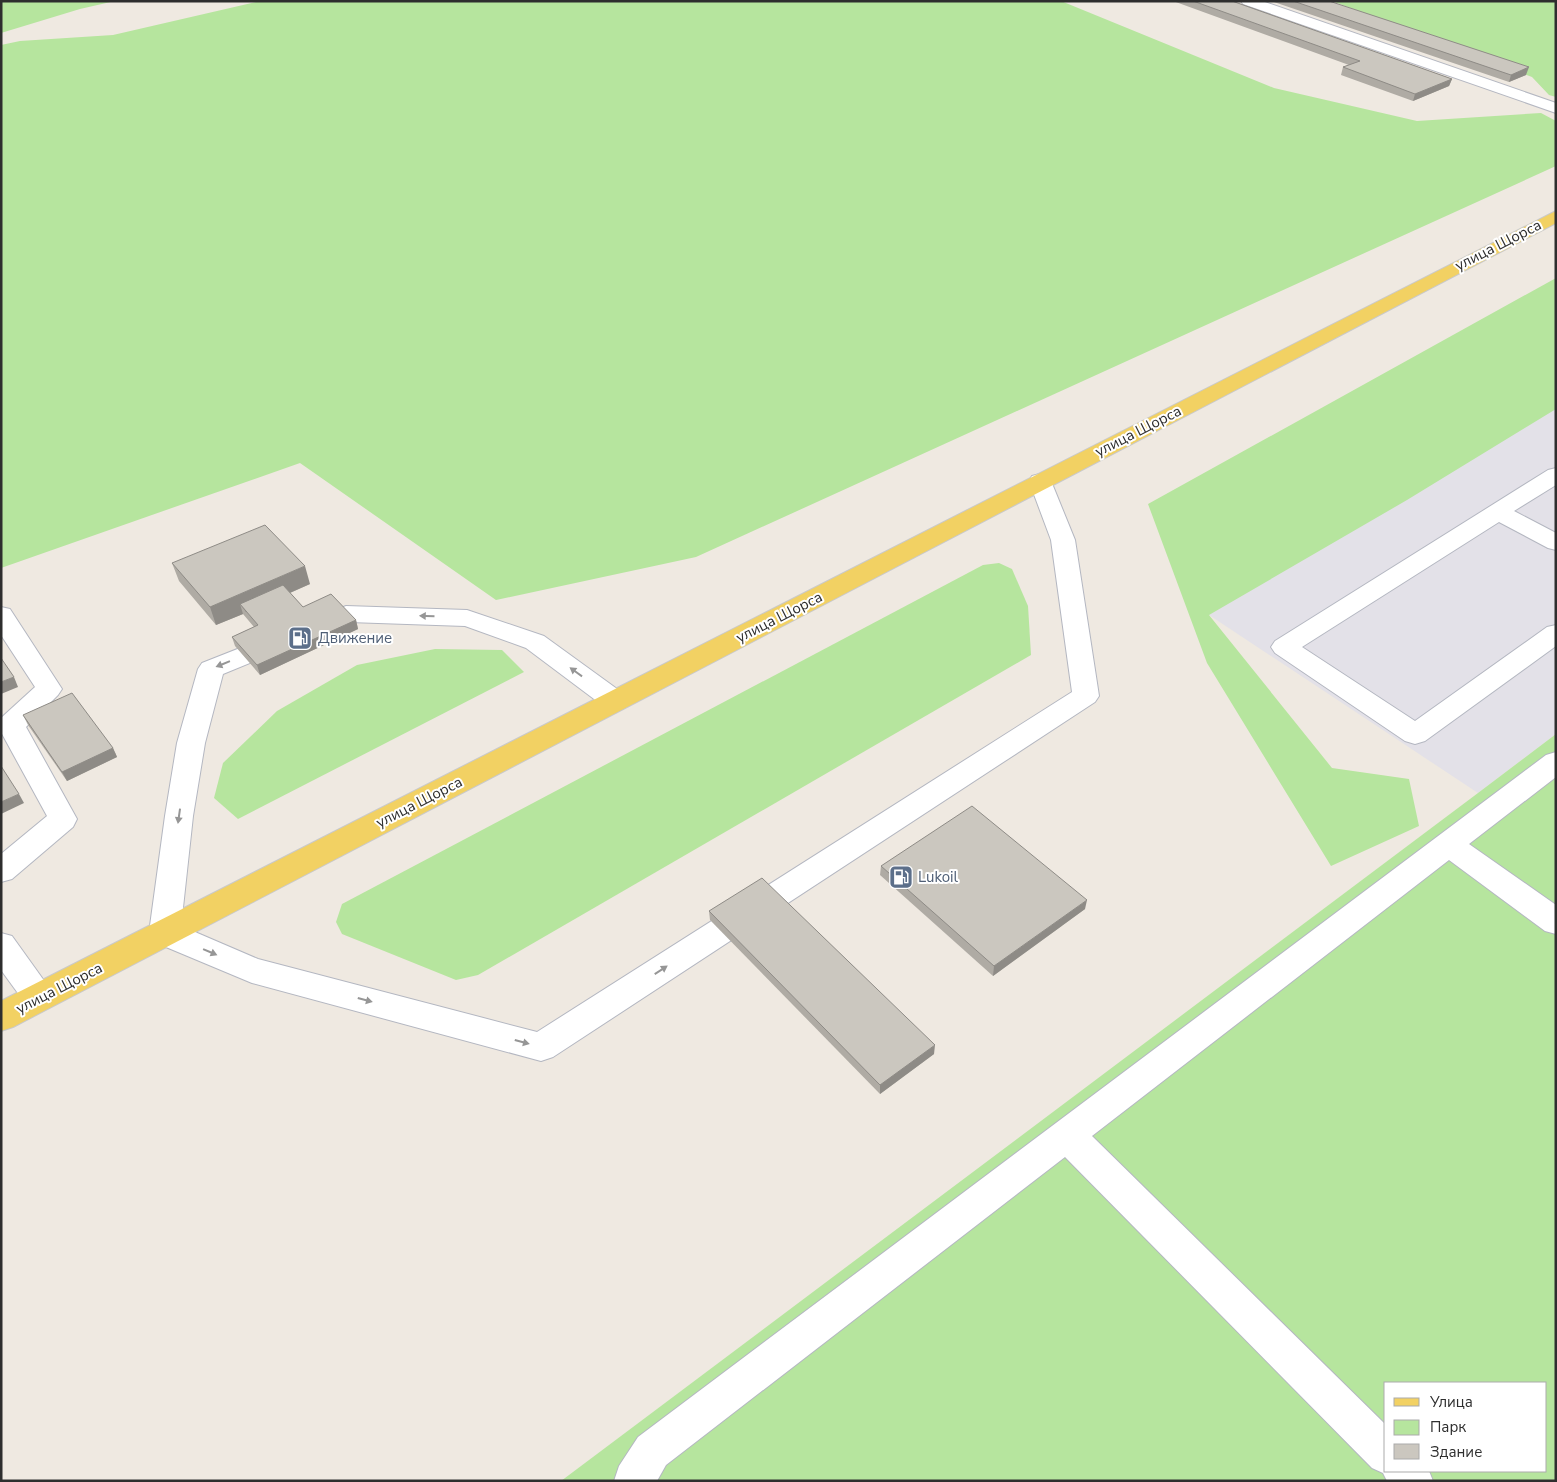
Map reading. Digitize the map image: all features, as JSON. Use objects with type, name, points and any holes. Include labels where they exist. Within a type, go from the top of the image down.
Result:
[{"type":"main road","name":"улица Щорса","points":[[1,1017],[1556,216]]},
{"type":"lane","points":[[1248,1],[1556,108]]},
{"type":"lane","points":[[1556,475],[1284,647],[1415,734],[1556,633]]},
{"type":"lane","points":[[615,701],[535,642],[467,618],[346,614],[211,669],[191,743],[179,816],[165,933],[252,970],[541,1047],[1086,696],[1063,540],[1040,481]]},
{"type":"lane","points":[[1498,512],[1556,543]]},
{"type":"lane","points":[[1,615],[49,689],[11,725],[63,819],[1,870]]},
{"type":"lane","points":[[634,1481],[652,1451],[1556,762]]},
{"type":"lane","points":[[1448,844],[1556,922]]},
{"type":"lane","points":[[1,945],[39,998]]},
{"type":"lane","points":[[1067,1135],[1384,1452]]},
{"type":"lane","points":[[1404,1472],[1413,1481]]},
{"type":"shaded area","points":[[1556,394],[1556,734],[1478,793],[1200,609]]},
{"type":"green space","points":[[1,1],[115,1],[80,9],[1,33]]},
{"type":"green space","points":[[260,1],[1061,1],[1274,88],[1417,121],[1541,113],[1556,121],[1556,166],[696,557],[496,600],[300,463],[1,568],[1,45],[20,41],[113,35]]},
{"type":"green space","points":[[1332,1],[1556,1],[1556,97],[1549,95],[1532,77]]},
{"type":"green space","points":[[1556,278],[1556,409],[1407,500],[1209,615],[1332,768],[1409,779],[1419,826],[1331,866],[1207,663],[1148,504]]},
{"type":"green space","points":[[999,563],[1012,569],[1028,606],[1031,655],[478,975],[456,980],[342,934],[336,922],[342,904],[983,565]]},
{"type":"green space","points":[[435,649],[502,650],[524,672],[238,819],[214,798],[223,763],[277,711],[357,665]]},
{"type":"green space","points":[[1556,734],[1556,1481],[561,1481]]},
{"type":"building","points":[[1193,1],[1232,1],[1452,79],[1415,94],[1343,67],[1360,61]]},
{"type":"building","points":[[1293,1],[1329,1],[1529,67],[1511,75]]},
{"type":"building","points":[[265,525],[305,566],[210,607],[172,563]]},
{"type":"building","points":[[283,585],[303,607],[331,594],[356,620],[257,665],[232,637],[258,625],[240,604]]},
{"type":"building","points":[[1,658],[14,677],[1,682]]},
{"type":"building","points":[[72,693],[113,748],[62,772],[23,715]]},
{"type":"building","points":[[1,766],[19,794],[1,802]]},
{"type":"building","points":[[972,806],[1087,900],[994,966],[881,866]]},
{"type":"building","points":[[762,878],[935,1045],[880,1085],[709,911]]},
{"type":"place","name":"Движение","points":[[300,638]]},
{"type":"place","name":"Lukoil","points":[[901,877]]}]
